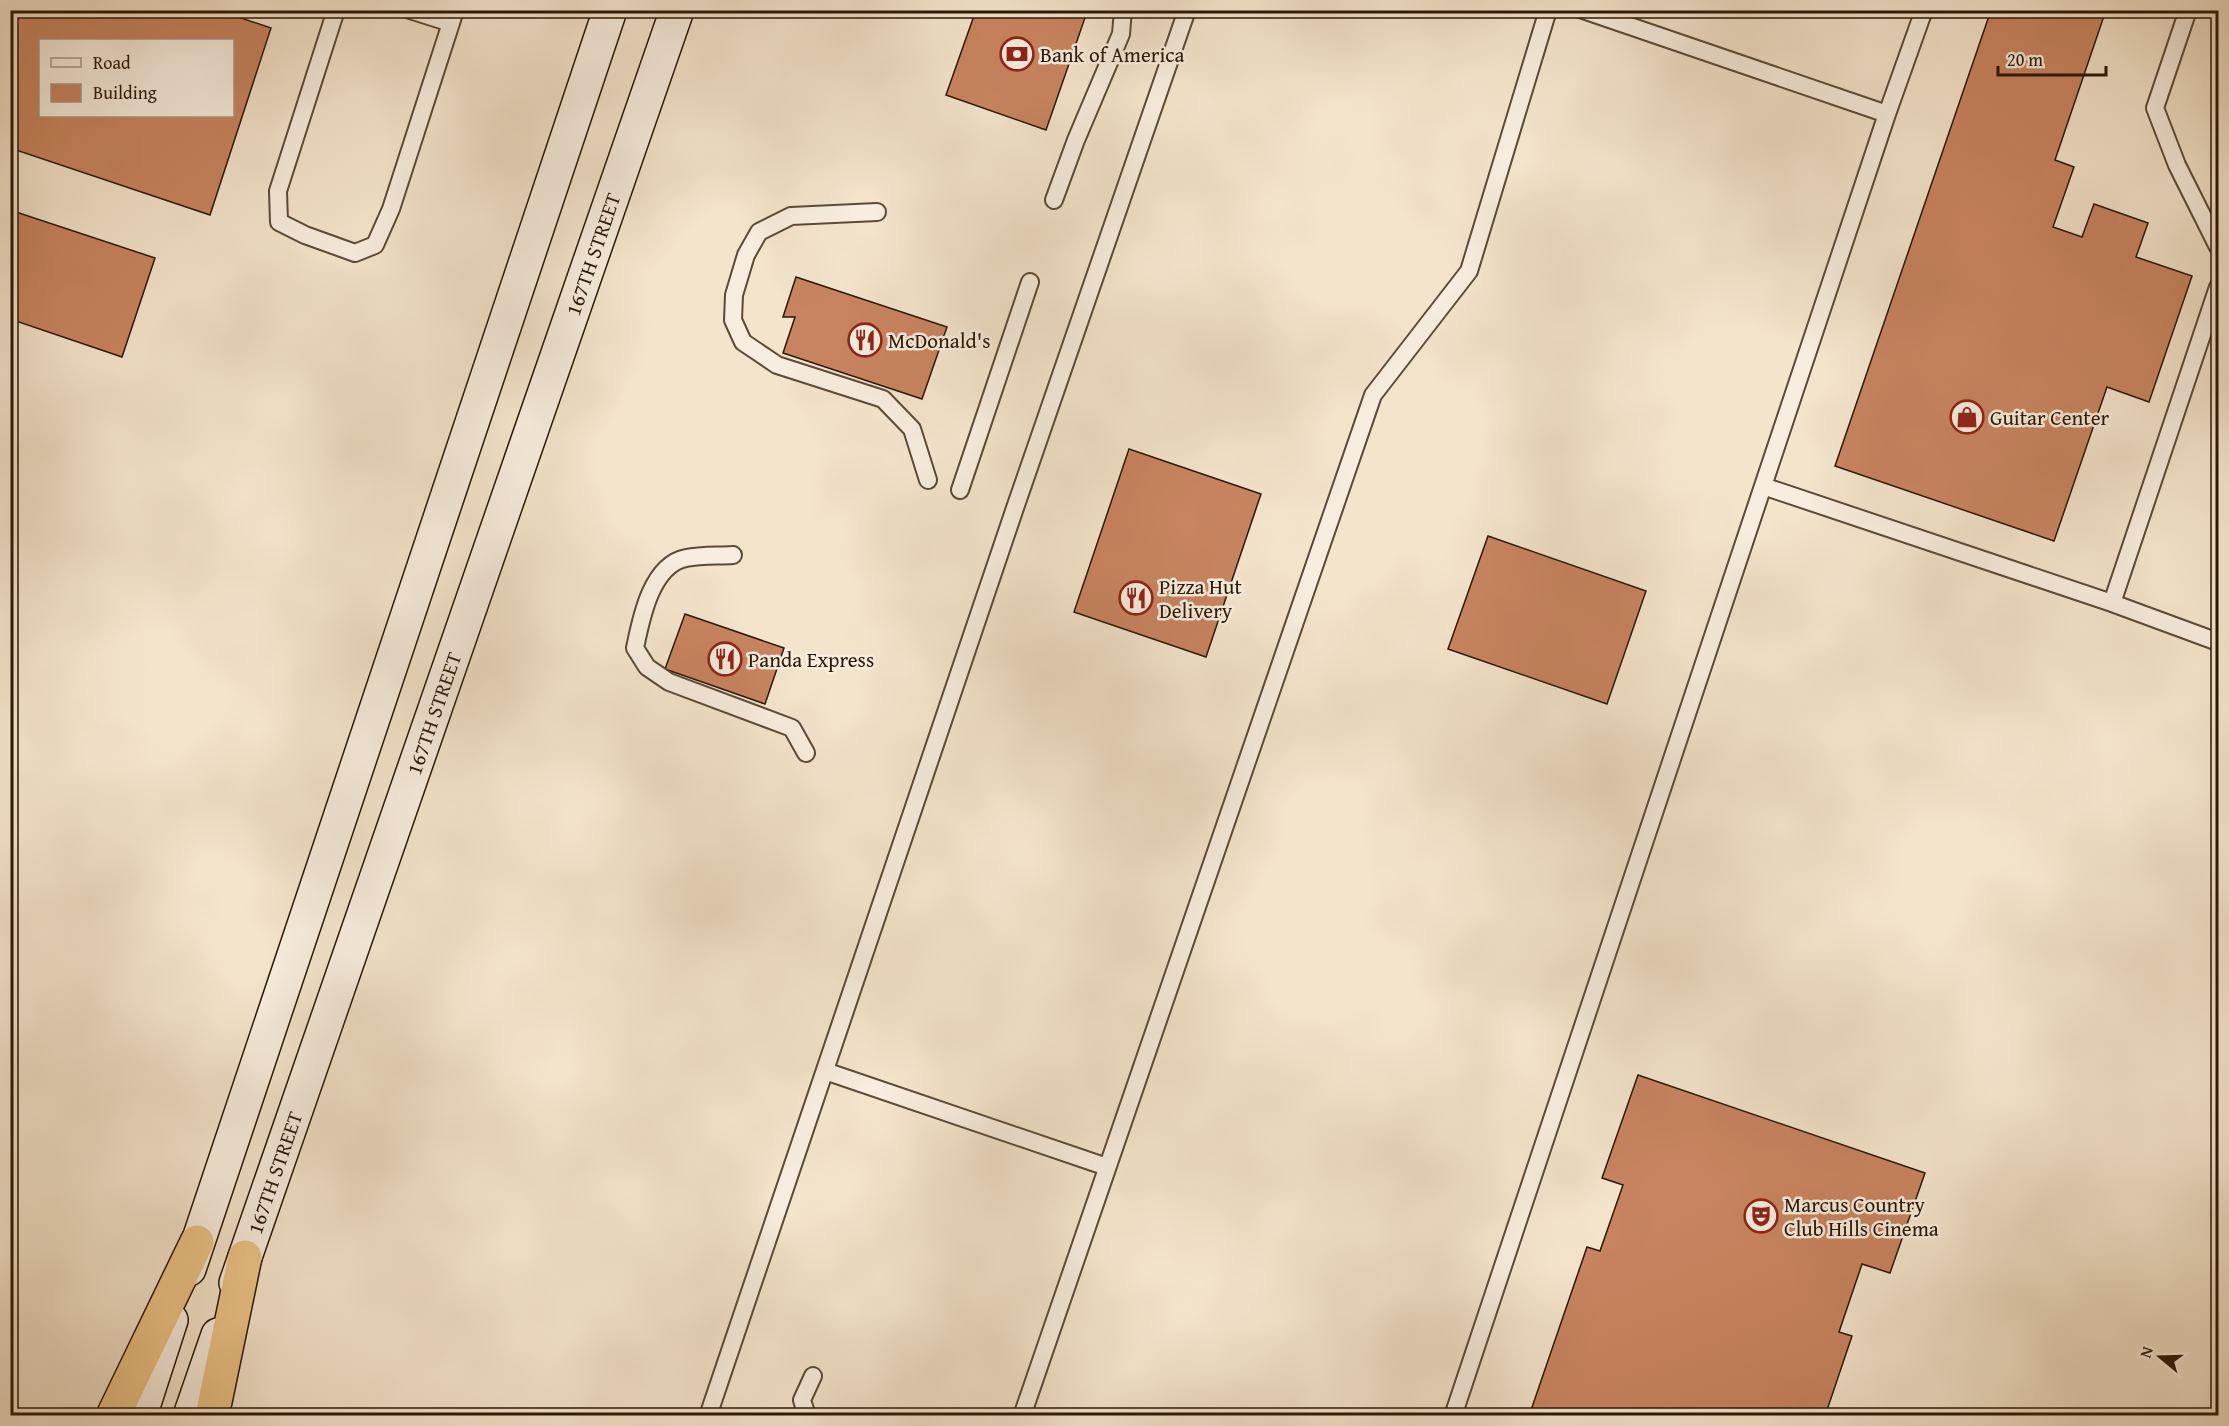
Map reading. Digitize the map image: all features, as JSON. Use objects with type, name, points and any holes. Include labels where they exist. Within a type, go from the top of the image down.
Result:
[{"type":"highway","points":[[114,1416],[197,1242]]},
{"type":"highway","points":[[212,1416],[245,1257]]},
{"type":"main road","points":[[140,1416],[610,10]]},
{"type":"main road","name":"167TH STREET","points":[[190,1416],[677,10]]},
{"type":"lane","points":[[336,10],[278,191],[279,222],[305,235],[354,253],[375,245],[391,209],[453,17],[410,10]]},
{"type":"lane","points":[[1054,200],[1076,140],[1121,34],[1123,10]]},
{"type":"lane","points":[[708,1416],[1015,508],[1187,10]]},
{"type":"lane","points":[[1022,1416],[1373,395],[1469,272],[1548,10]]},
{"type":"lane","points":[[1583,10],[1887,114]]},
{"type":"lane","points":[[1453,1416],[1887,114],[1924,10]]},
{"type":"lane","points":[[2187,10],[2155,108],[2177,165],[2218,247]]},
{"type":"lane","points":[[877,212],[791,216],[759,232],[746,255],[734,295],[733,320],[743,342],[777,365],[882,399],[912,429],[928,480]]},
{"type":"lane","points":[[960,490],[1030,282]]},
{"type":"lane","points":[[2112,603],[2218,287]]},
{"type":"lane","points":[[1763,486],[2112,603],[2218,642]]},
{"type":"lane","points":[[733,555],[683,558],[660,574],[640,620],[635,648],[647,668],[669,682],[792,728],[806,753]]},
{"type":"lane","points":[[825,1071],[1107,1167]]},
{"type":"lane","points":[[807,1416],[802,1400],[813,1376]]},
{"type":"building","points":[[10,10],[217,10],[271,28],[210,215],[10,148]]},
{"type":"building","name":"Bank of America","points":[[976,10],[1082,10],[1087,12],[1046,130],[946,95]]},
{"type":"building","points":[[1991,10],[2106,10],[2055,160],[2074,167],[2053,227],[2082,237],[2094,204],[2148,223],[2136,257],[2192,276],[2149,402],[2107,387],[2054,541],[1835,466]]},
{"type":"building","points":[[10,210],[155,258],[122,357],[10,319]]},
{"type":"building","name":"McDonald's","points":[[796,277],[947,327],[922,399],[783,353],[795,317],[783,317]]},
{"type":"building","points":[[1129,449],[1261,494],[1206,657],[1074,612]]},
{"type":"building","points":[[1488,536],[1646,591],[1607,704],[1448,649]]},
{"type":"building","name":"Panda Express","points":[[685,614],[784,648],[765,704],[665,669]]},
{"type":"building","name":"Marcus Country Club Hills Cinema","points":[[1638,1075],[1925,1173],[1890,1273],[1862,1264],[1839,1332],[1852,1336],[1825,1416],[1529,1416],[1587,1247],[1600,1251],[1623,1185],[1602,1178]]},
{"type":"place","name":"Bank of America","points":[[1017,54]]},
{"type":"place","name":"McDonald's","points":[[865,340]]},
{"type":"place","name":"Guitar Center","points":[[1967,417]]},
{"type":"place","name":"Pizza Hut Delivery","points":[[1136,598]]},
{"type":"place","name":"Panda Express","points":[[725,659]]},
{"type":"place","name":"Marcus Country Club Hills Cinema","points":[[1761,1216]]}]
